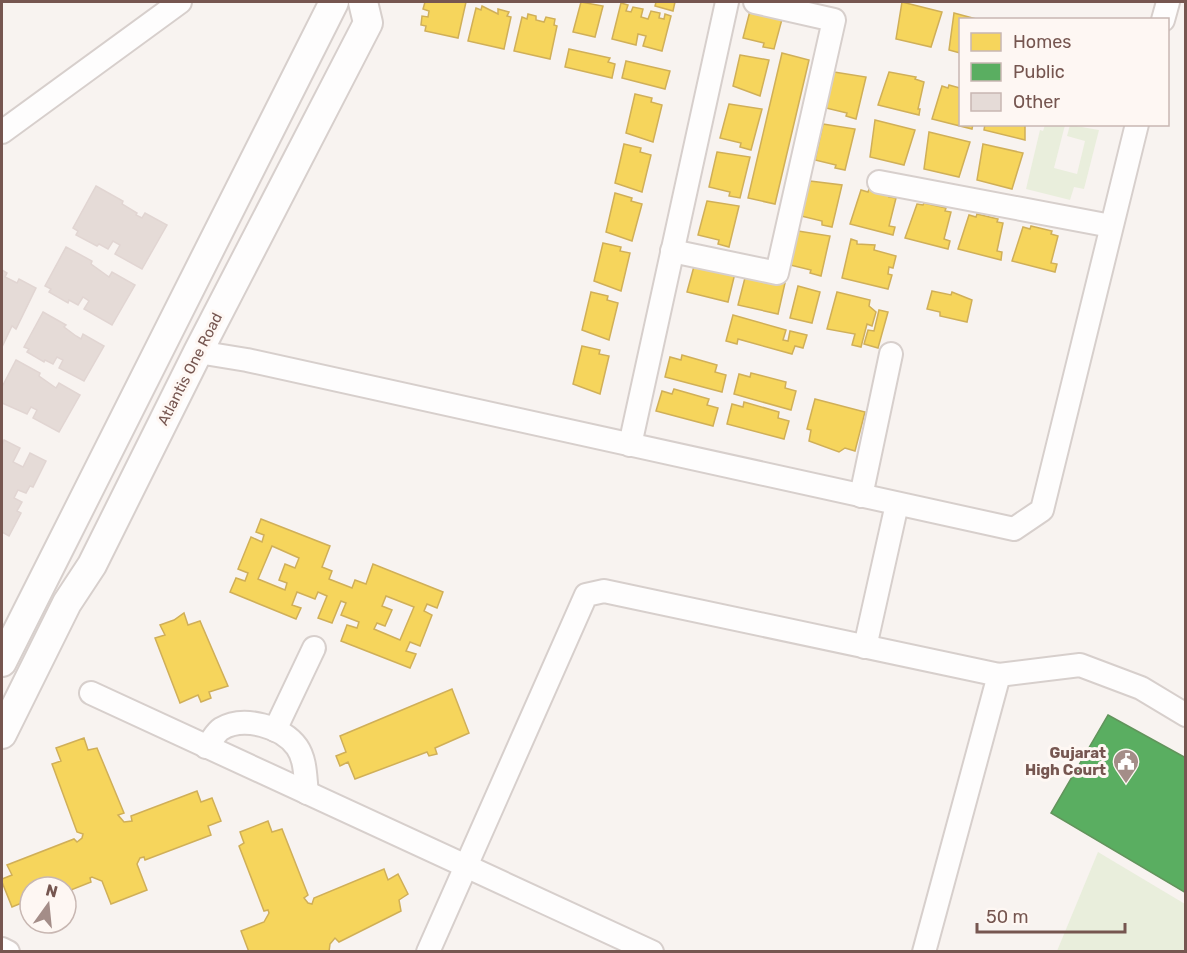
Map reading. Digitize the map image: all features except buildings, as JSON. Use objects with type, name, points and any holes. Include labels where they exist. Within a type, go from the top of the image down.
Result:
[{"type":"street","points":[[2,132],[180,2]]},
{"type":"street","points":[[2,662],[334,2]]},
{"type":"street","name":"Atlantis One Road","points":[[2,734],[67,603],[92,565],[198,352],[368,22],[363,2]]},
{"type":"street","points":[[630,445],[727,2]]},
{"type":"street","points":[[672,251],[777,273],[834,20],[755,2]]},
{"type":"street","points":[[1164,18],[1168,2]]},
{"type":"street","points":[[198,352],[247,360],[1014,529],[1042,510],[1136,126]]},
{"type":"street","points":[[879,182],[1111,226]]},
{"type":"street","points":[[861,496],[891,354]]},
{"type":"street","points":[[865,646],[897,504]]},
{"type":"street","points":[[428,951],[586,595],[604,591],[999,675],[1080,665],[1141,688],[1185,715]]},
{"type":"street","points":[[275,730],[314,648]]},
{"type":"street","points":[[924,951],[999,675]]},
{"type":"street","points":[[91,693],[652,951]]},
{"type":"street","points":[[206,747],[221,729],[243,723],[266,726],[275,730],[287,736],[298,748],[305,768],[307,793]]},
{"type":"street","points":[[2,949],[8,951]]},
{"type":"green space","points":[[1045,126],[1065,126],[1054,168],[1077,174],[1085,141],[1067,136],[1070,126],[1099,130],[1084,189],[1074,187],[1070,200],[1026,189],[1040,130],[1043,131]]},
{"type":"green space","points":[[1098,852],[1185,904],[1185,951],[1057,951]]},
{"type":"place","name":"Gujarat High Court","points":[[1126,785]]}]
